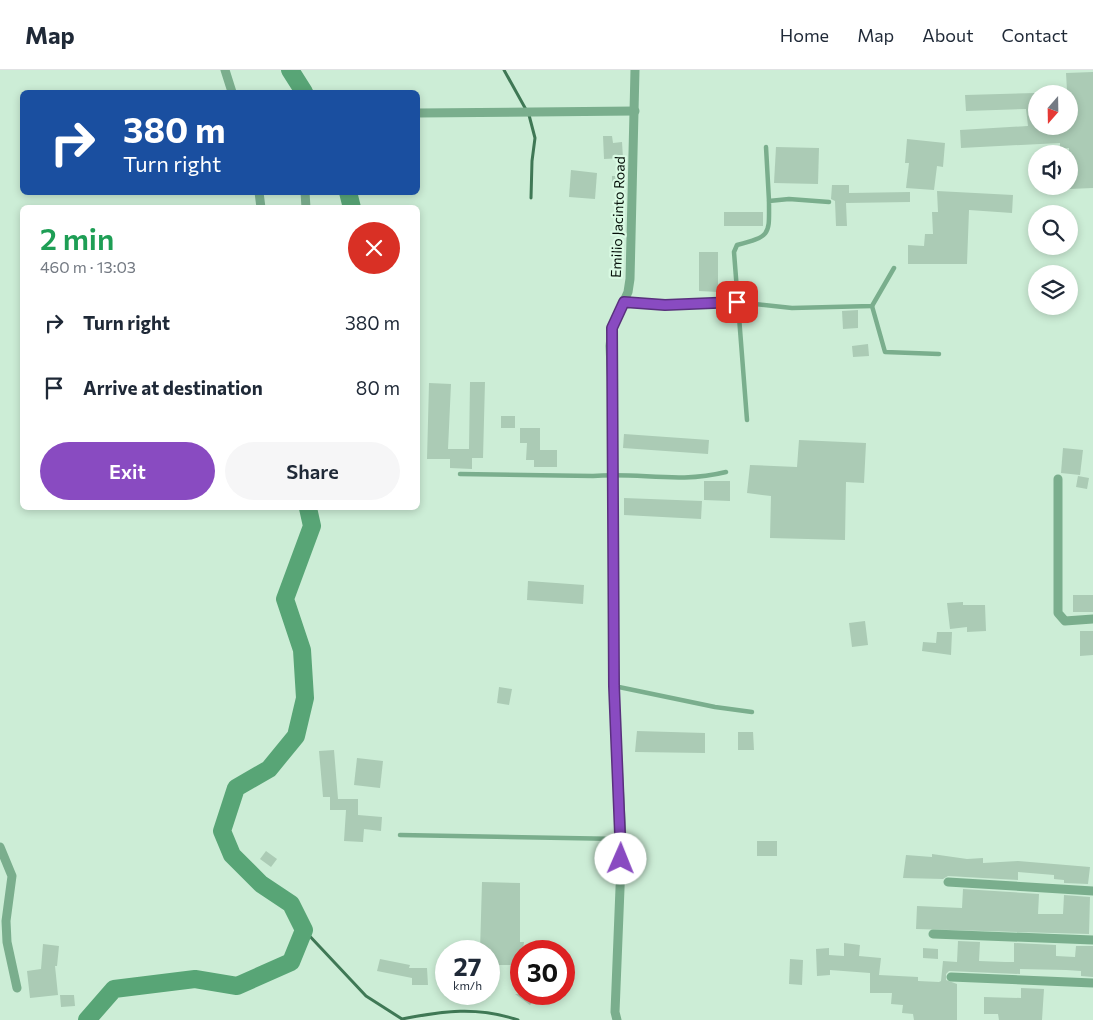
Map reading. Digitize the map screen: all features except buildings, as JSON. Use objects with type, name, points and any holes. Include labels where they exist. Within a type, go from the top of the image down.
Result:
[{"type":"street","points":[[225,70],[231,90]]},
{"type":"street","name":"Emilio Jacinto Road","points":[[617,1020],[622,840],[614,686],[613,408],[610,346],[612,328],[624,302],[630,279],[636,70]]},
{"type":"street","points":[[420,113],[635,111]]},
{"type":"street","points":[[1058,480],[1058,613],[1064,621],[1093,619]]},
{"type":"street","points":[[0,847],[12,876],[6,935],[17,988]]},
{"type":"street","points":[[948,882],[1093,891]]},
{"type":"street","points":[[933,934],[1093,940]]},
{"type":"street","points":[[950,978],[1093,983]]},
{"type":"lane","points":[[747,420],[734,252],[737,245],[757,240],[769,229],[766,147]]},
{"type":"lane","points":[[769,201],[789,199],[830,202]]},
{"type":"lane","points":[[894,268],[872,306],[885,352],[940,354]]},
{"type":"lane","points":[[624,302],[665,305],[737,302],[792,308],[872,306]]},
{"type":"lane","points":[[460,474],[593,476],[612,474],[682,479],[726,472]]},
{"type":"lane","points":[[614,686],[716,707],[752,712]]},
{"type":"lane","points":[[400,835],[622,840]]},
{"type":"waterway","points":[[290,70],[303,90]]},
{"type":"waterway","points":[[504,70],[529,115],[535,138],[531,198]]},
{"type":"waterway","points":[[349,195],[351,205]]},
{"type":"waterway","points":[[87,1020],[114,989],[195,979],[237,986],[291,962],[304,930],[291,904],[261,884],[232,855],[222,831],[236,788],[269,769],[296,736],[305,698],[302,650],[285,599],[312,526],[308,510]]},
{"type":"waterway","points":[[304,930],[366,996],[402,1019],[446,1012],[474,1011],[518,1020]]},
{"type":"route","points":[[621,859],[622,840],[614,686],[613,408],[610,346],[612,328],[624,302],[665,305],[737,302]]}]
